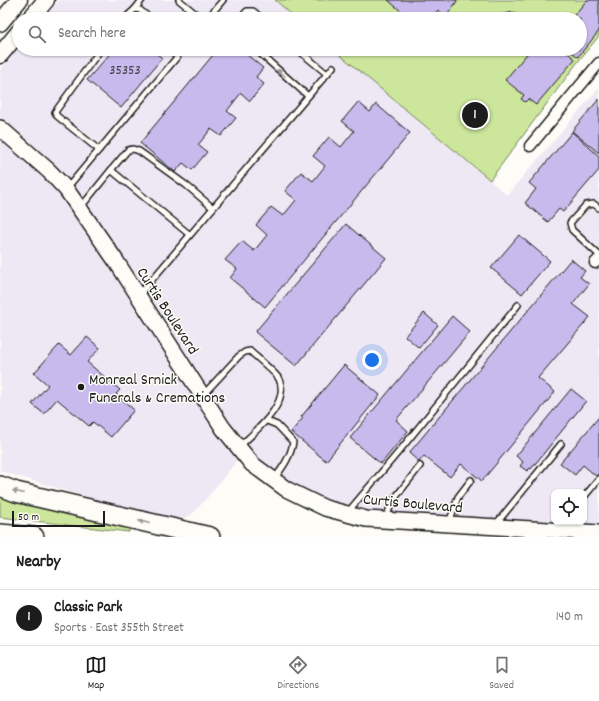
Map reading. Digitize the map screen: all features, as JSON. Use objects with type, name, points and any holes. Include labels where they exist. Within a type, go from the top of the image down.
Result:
[{"type":"highway","points":[[0,486],[16,492],[210,537]]},
{"type":"highway","points":[[0,534],[34,537]]},
{"type":"main road","points":[[0,23],[19,0]]},
{"type":"main road","points":[[36,12],[46,0]]},
{"type":"main road","points":[[0,55],[12,40]]},
{"type":"street","points":[[530,146],[599,63]]},
{"type":"street","name":"Curtis Boulevard","points":[[0,128],[49,170],[66,188],[223,428],[252,464],[286,489],[325,508],[366,519],[494,527],[566,529],[599,533]]},
{"type":"lane","points":[[132,12],[142,0]]},
{"type":"lane","points":[[179,0],[194,12]]},
{"type":"lane","points":[[213,12],[223,0]]},
{"type":"lane","points":[[135,9],[142,12]]},
{"type":"lane","points":[[96,56],[55,112],[57,116],[98,150]]},
{"type":"lane","points":[[66,188],[178,56]]},
{"type":"lane","points":[[263,56],[308,96]]},
{"type":"lane","points":[[305,56],[326,74]]},
{"type":"lane","points":[[138,296],[333,67]]},
{"type":"lane","points":[[80,208],[128,150],[133,149],[186,185],[213,208]]},
{"type":"lane","points":[[112,170],[190,235]]},
{"type":"lane","points":[[598,259],[572,230],[570,223],[586,205],[594,204],[599,208]]},
{"type":"lane","points":[[346,513],[401,449],[518,305]]},
{"type":"lane","points":[[202,396],[239,356],[245,352],[250,351],[279,378],[281,390],[280,399],[267,421],[238,447]]},
{"type":"lane","points":[[267,421],[277,425],[293,442],[292,450],[286,463],[273,480]]},
{"type":"lane","points":[[494,527],[561,444]]},
{"type":"lane","points":[[386,520],[391,504],[420,466]]},
{"type":"lane","points":[[587,493],[599,479]]},
{"type":"lane","points":[[448,524],[458,498],[471,480]]},
{"type":"shaded area","points":[[59,0],[275,0],[289,12],[49,12]]},
{"type":"shaded area","points":[[12,55],[341,56],[507,195],[599,88],[599,525],[587,524],[587,489],[551,489],[551,523],[369,515],[335,507],[267,470],[234,436],[84,223],[239,458],[192,514],[174,523],[0,471],[0,70]]},
{"type":"green space","points":[[275,0],[599,0],[599,36],[587,51],[587,12],[289,12]]},
{"type":"green space","points":[[341,56],[582,56],[490,180]]},
{"type":"green space","points":[[0,492],[130,526],[129,532],[0,517]]},
{"type":"building","points":[[388,0],[457,1],[449,12],[440,12],[438,10],[436,12],[402,12]]},
{"type":"building","points":[[587,0],[599,0],[599,31],[587,46],[587,12],[577,12]]},
{"type":"building","points":[[108,56],[160,56],[162,58],[121,108],[87,80]]},
{"type":"building","points":[[212,56],[248,56],[263,68],[256,77],[264,84],[250,101],[241,93],[227,111],[236,118],[221,136],[211,129],[198,145],[207,152],[192,170],[183,163],[175,172],[140,143]]},
{"type":"building","points":[[525,56],[571,56],[575,59],[536,105],[528,99],[525,102],[521,99],[524,95],[505,80]]},
{"type":"building","points":[[599,99],[599,153],[572,131]]},
{"type":"building","points":[[358,102],[370,112],[376,104],[410,133],[265,307],[230,278],[237,269],[225,260],[242,241],[254,251],[267,235],[256,225],[271,207],[283,216],[296,200],[285,191],[301,172],[313,181],[325,166],[313,156],[329,137],[341,147],[354,131],[342,121]]},
{"type":"building","points":[[572,132],[599,156],[599,170],[563,212],[559,209],[548,222],[525,203],[536,189],[529,183]]},
{"type":"building","points":[[346,224],[386,258],[296,366],[255,332]]},
{"type":"building","points":[[519,235],[550,261],[522,294],[491,268]]},
{"type":"building","points":[[571,259],[585,271],[580,277],[589,284],[573,304],[590,317],[538,378],[555,392],[482,481],[461,464],[450,477],[424,456],[419,462],[409,453]]},
{"type":"building","points":[[424,313],[438,325],[419,348],[405,336]]},
{"type":"building","points":[[452,316],[470,332],[396,420],[408,431],[381,464],[350,438]]},
{"type":"building","name":"Monreal Srnick Funerals & Cremations","points":[[87,337],[100,348],[87,362],[120,390],[116,394],[134,410],[111,437],[93,422],[89,426],[57,399],[44,414],[32,404],[48,385],[34,373],[59,345],[71,355]]},
{"type":"building","points":[[344,365],[380,395],[326,461],[291,432],[303,418],[301,417]]},
{"type":"building","points":[[571,389],[586,401],[531,469],[530,468],[527,471],[520,466],[523,462],[516,456]]},
{"type":"building","points":[[599,417],[599,473],[596,476],[583,465],[575,475],[560,463]]},
{"type":"place","name":"Classic Park","points":[[475,115]]},
{"type":"place","name":"Monreal Srnick Funerals & Cremations","points":[[81,387]]}]
